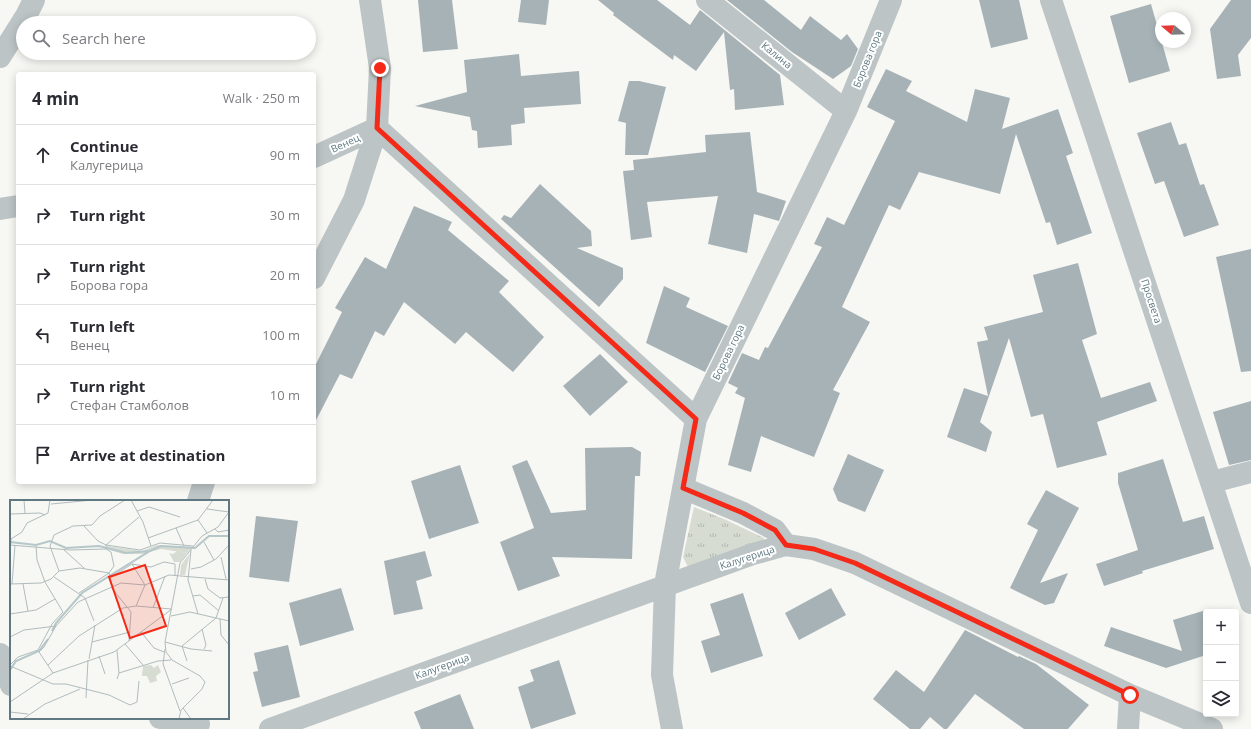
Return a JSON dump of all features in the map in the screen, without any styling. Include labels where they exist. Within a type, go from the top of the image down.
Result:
[{"type":"street","points":[[26,16],[34,0]]},
{"type":"street","points":[[316,274],[354,200],[377,128],[380,68],[370,0]]},
{"type":"street","name":"Калина","points":[[707,0],[846,111]]},
{"type":"street","name":"Борова гора","points":[[672,729],[662,676],[665,585],[696,419],[846,111],[891,0]]},
{"type":"street","name":"Просвета","points":[[1051,0],[1251,603]]},
{"type":"street","points":[[0,57],[16,32]]},
{"type":"street","points":[[377,128],[696,419]]},
{"type":"street","name":"Венец","points":[[316,156],[377,128]]},
{"type":"street","points":[[0,209],[16,206]]},
{"type":"street","points":[[1212,482],[1251,472]]},
{"type":"street","points":[[198,500],[203,484]]},
{"type":"street","points":[[683,488],[743,513],[775,530],[786,545]]},
{"type":"street","name":"Калугерица","points":[[270,729],[665,585],[753,554],[786,545],[814,549],[855,563],[1130,695],[1212,729]]},
{"type":"street","points":[[0,654],[8,689]]},
{"type":"street","points":[[1128,729],[1130,695]]},
{"type":"street","points":[[166,719],[199,724]]},
{"type":"green space","points":[[694,507],[764,538],[765,543],[688,567],[683,557]]},
{"type":"building","points":[[418,0],[452,0],[458,49],[423,52]]},
{"type":"building","points":[[521,0],[549,0],[546,25],[518,22]]},
{"type":"building","points":[[598,0],[657,0],[690,25],[700,10],[780,75],[784,105],[735,110],[734,89],[730,90],[724,32],[696,71],[674,55],[673,60],[613,15],[614,13]]},
{"type":"building","points":[[727,0],[764,0],[801,30],[810,16],[841,40],[847,34],[858,49],[851,66],[833,79],[792,52]]},
{"type":"building","points":[[979,0],[1019,0],[1028,39],[991,48]]},
{"type":"building","points":[[1231,0],[1251,0],[1251,38],[1238,55],[1241,76],[1217,79],[1210,29]]},
{"type":"building","points":[[1151,4],[1155,18],[1155,48],[1163,48],[1170,71],[1129,83],[1110,16]]},
{"type":"building","points":[[519,54],[521,76],[579,71],[581,104],[524,108],[525,123],[511,125],[512,145],[478,148],[477,131],[472,130],[470,117],[415,106],[467,92],[464,60]]},
{"type":"building","points":[[886,69],[912,81],[906,91],[967,122],[975,89],[1010,98],[1002,129],[1058,109],[1073,153],[1066,156],[1092,233],[1057,245],[1050,222],[1046,223],[1016,134],[1000,194],[919,172],[900,210],[889,205],[842,307],[870,322],[833,390],[840,393],[814,457],[761,436],[751,472],[728,465],[745,398],[735,393],[738,388],[728,383],[742,353],[759,360],[765,347],[768,348],[822,247],[814,244],[827,217],[844,225],[895,121],[867,107]]},
{"type":"building","points":[[629,81],[639,81],[666,87],[648,155],[625,155],[626,123],[618,121]]},
{"type":"building","points":[[1171,122],[1179,145],[1186,143],[1200,185],[1204,184],[1219,225],[1184,237],[1164,181],[1155,184],[1137,133]]},
{"type":"building","points":[[750,132],[757,192],[786,201],[779,221],[754,214],[747,253],[708,244],[718,196],[647,202],[652,237],[631,240],[623,171],[634,170],[633,160],[706,152],[705,135]]},
{"type":"building","points":[[540,184],[591,231],[592,246],[577,248],[623,268],[623,279],[599,307],[501,219],[504,215],[511,218]]},
{"type":"building","points":[[414,206],[452,222],[448,230],[509,281],[499,292],[544,337],[513,372],[466,332],[455,344],[404,302],[384,336],[375,331],[352,379],[340,374],[316,420],[316,364],[342,312],[335,308],[365,257],[386,269]]},
{"type":"building","points":[[1251,249],[1251,371],[1241,372],[1216,257]]},
{"type":"building","points":[[1078,263],[1097,334],[1082,340],[1101,398],[1150,382],[1157,401],[1097,422],[1107,455],[1057,468],[1043,414],[1031,417],[1009,338],[980,422],[992,432],[986,452],[947,437],[964,388],[988,396],[977,342],[988,340],[984,327],[1043,312],[1033,275]]},
{"type":"building","points":[[664,286],[690,298],[686,307],[728,326],[705,372],[646,343]]},
{"type":"building","points":[[600,354],[628,382],[590,416],[563,386]]},
{"type":"building","points":[[1251,401],[1251,460],[1229,465],[1213,412]]},
{"type":"building","points":[[632,447],[641,452],[640,476],[635,476],[632,559],[552,557],[560,576],[518,591],[500,542],[534,528],[512,466],[527,460],[551,513],[586,510],[585,448]]},
{"type":"building","points":[[848,454],[884,470],[865,512],[838,501],[833,489]]},
{"type":"building","points":[[1163,459],[1183,522],[1204,516],[1214,549],[1142,571],[1143,573],[1104,586],[1096,564],[1138,550],[1118,483],[1118,473]]},
{"type":"building","points":[[460,465],[479,523],[429,539],[411,481]]},
{"type":"building","points":[[1046,490],[1079,508],[1040,583],[1068,573],[1054,603],[1045,605],[1010,588],[1038,530],[1027,524]]},
{"type":"building","points":[[256,516],[298,521],[289,582],[249,577]]},
{"type":"building","points":[[425,551],[432,576],[416,581],[423,609],[394,615],[384,561]]},
{"type":"building","points":[[341,588],[354,630],[300,646],[289,603]]},
{"type":"building","points":[[831,588],[846,615],[799,640],[785,613]]},
{"type":"building","points":[[743,593],[763,656],[711,673],[701,641],[720,635],[710,604]]},
{"type":"building","points":[[1203,611],[1203,656],[1166,668],[1104,646],[1111,627],[1182,651],[1173,620]]},
{"type":"building","points":[[965,630],[1018,657],[1019,656],[1036,664],[1089,705],[1068,729],[1024,729],[975,694],[947,729],[944,729],[930,717],[920,729],[910,729],[873,699],[896,670],[924,692]]},
{"type":"building","points":[[288,645],[300,697],[262,707],[253,672],[258,671],[254,653]]},
{"type":"building","points":[[559,660],[576,714],[531,729],[518,687],[534,681],[530,670]]},
{"type":"building","points":[[460,694],[474,729],[421,729],[414,712]]},
{"type":"route","points":[[380,68],[377,128],[696,419],[683,488],[743,513],[775,530],[786,545],[814,549],[855,563],[1130,695]]}]
